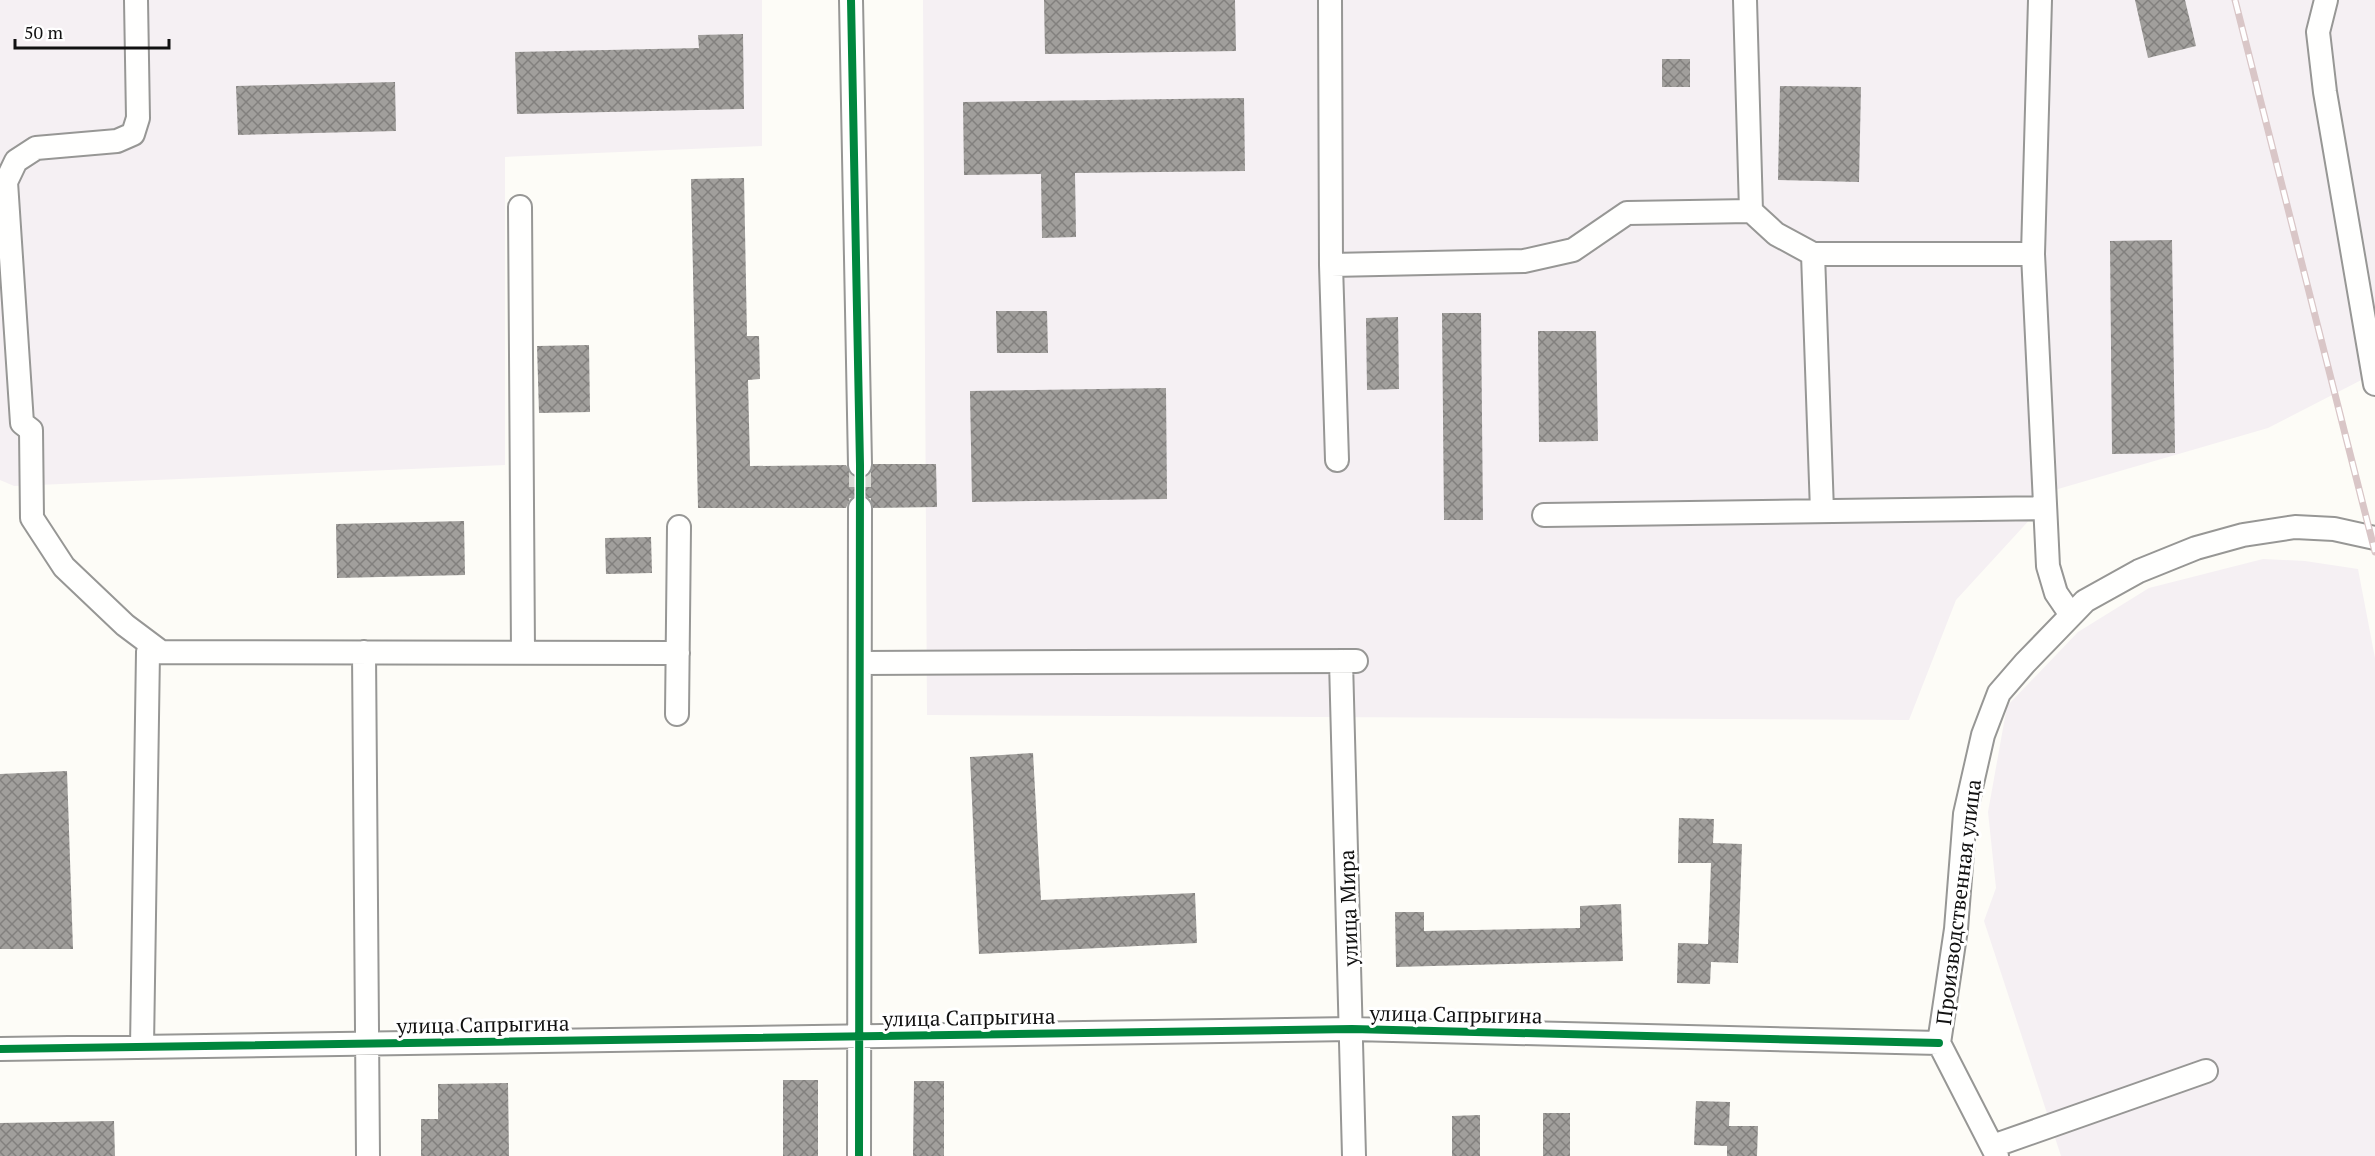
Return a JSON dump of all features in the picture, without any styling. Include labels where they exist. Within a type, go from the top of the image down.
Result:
[{"type":"street","points":[[136,0],[138,118],[134,134],[117,141],[36,148],[8,159],[6,182],[22,423],[31,430],[32,518],[64,567],[154,652],[678,653]]},
{"type":"street","points":[[851,0],[860,465]]},
{"type":"street","points":[[1330,0],[1331,265],[1337,460]]},
{"type":"street","points":[[1745,0],[1751,212]]},
{"type":"street","points":[[2040,0],[2033,254],[2045,508],[2048,566],[2056,593],[2071,615]]},
{"type":"street","points":[[2325,0],[2318,32],[2325,92],[2375,384]]},
{"type":"street","points":[[520,207],[523,652]]},
{"type":"street","points":[[1331,265],[1524,261],[1573,250],[1627,213],[1751,212],[1776,234],[1813,254],[2033,254]]},
{"type":"street","points":[[1813,254],[1822,511]]},
{"type":"street","points":[[859,1156],[860,508]]},
{"type":"street","points":[[1544,514],[2045,508]]},
{"type":"street","points":[[677,714],[679,527]]},
{"type":"street","name":"Производственная улица","points":[[1939,1043],[1956,929],[1965,814],[1983,735],[2000,693],[2085,601],[2139,571],[2196,548],[2242,536],[2295,527],[2334,529],[2375,538]]},
{"type":"street","points":[[142,1047],[154,652]]},
{"type":"street","points":[[364,652],[368,1156]]},
{"type":"street","name":"улица Мира","points":[[861,663],[1349,661],[1354,1156]]},
{"type":"street","name":"улица Сапрыгина","points":[[0,1050],[1352,1029],[1939,1043]]},
{"type":"street","points":[[1939,1043],[1995,1151],[2206,1071]]},
{"type":"shaded area","points":[[0,0],[762,0],[762,146],[505,157],[505,465],[14,486],[0,480]]},
{"type":"shaded area","points":[[923,0],[2375,0],[2375,373],[2268,428],[2058,489],[1956,600],[1909,720],[927,715]]},
{"type":"shaded area","points":[[2263,559],[2305,561],[2358,569],[2375,658],[2375,1156],[2061,1156],[1984,921],[1996,888],[1988,812],[2007,706],[2078,632],[2149,588]]},
{"type":"building","points":[[1044,0],[1235,0],[1236,51],[1045,54]]},
{"type":"building","points":[[2135,0],[2185,0],[2196,46],[2148,58]]},
{"type":"building","points":[[743,34],[744,109],[517,114],[515,52],[699,48],[698,35]]},
{"type":"building","points":[[1662,59],[1690,59],[1690,87],[1662,87]]},
{"type":"building","points":[[395,82],[396,131],[238,135],[236,86]]},
{"type":"building","points":[[1780,86],[1861,87],[1859,182],[1778,180]]},
{"type":"building","points":[[1244,98],[1245,171],[1075,173],[1076,237],[1042,238],[1041,174],[964,175],[963,102]]},
{"type":"building","points":[[744,178],[747,336],[759,336],[760,379],[748,380],[750,466],[846,465],[853,476],[861,478],[871,472],[873,464],[936,464],[937,507],[873,508],[867,497],[859,495],[849,501],[846,508],[698,508],[691,179]]},
{"type":"building","points":[[2172,240],[2175,453],[2112,454],[2110,241]]},
{"type":"building","points":[[996,311],[1047,311],[1048,353],[997,353]]},
{"type":"building","points":[[1442,313],[1481,313],[1483,520],[1444,520]]},
{"type":"building","points":[[1398,317],[1399,389],[1367,390],[1366,318]]},
{"type":"building","points":[[1538,331],[1596,331],[1598,441],[1539,442]]},
{"type":"building","points":[[589,345],[590,412],[539,413],[537,346]]},
{"type":"building","points":[[1166,388],[1167,499],[972,502],[970,391]]},
{"type":"building","points":[[464,521],[465,575],[337,578],[336,524]]},
{"type":"building","points":[[651,537],[652,573],[606,574],[605,538]]},
{"type":"building","points":[[1033,753],[1041,900],[1195,893],[1197,943],[979,954],[970,757]]},
{"type":"building","points":[[67,771],[73,949],[0,949],[0,774]]},
{"type":"building","points":[[1679,818],[1714,819],[1713,843],[1742,844],[1738,963],[1711,962],[1710,984],[1677,983],[1678,943],[1708,944],[1711,863],[1678,863]]},
{"type":"building","points":[[1621,904],[1623,961],[1396,967],[1395,912],[1424,912],[1424,931],[1580,928],[1580,906]]},
{"type":"building","points":[[783,1080],[818,1080],[818,1156],[783,1156]]},
{"type":"building","points":[[914,1081],[944,1081],[944,1156],[913,1156]]},
{"type":"building","points":[[508,1083],[509,1156],[421,1156],[421,1119],[438,1119],[438,1084]]},
{"type":"building","points":[[1696,1101],[1730,1102],[1729,1126],[1758,1126],[1757,1156],[1727,1156],[1727,1146],[1694,1145]]},
{"type":"building","points":[[1543,1113],[1570,1113],[1570,1156],[1543,1156]]},
{"type":"building","points":[[1480,1115],[1480,1156],[1452,1156],[1452,1116]]},
{"type":"building","points":[[114,1121],[115,1156],[0,1156],[0,1123]]},
{"type":"tunnel","points":[[860,465],[860,508]]},
{"type":"railway","points":[[2235,0],[2375,552]]},
{"type":"cycle path","points":[[851,0],[860,465],[859,1156]]},
{"type":"cycle path","points":[[0,1049],[1352,1029],[1939,1043]]}]
